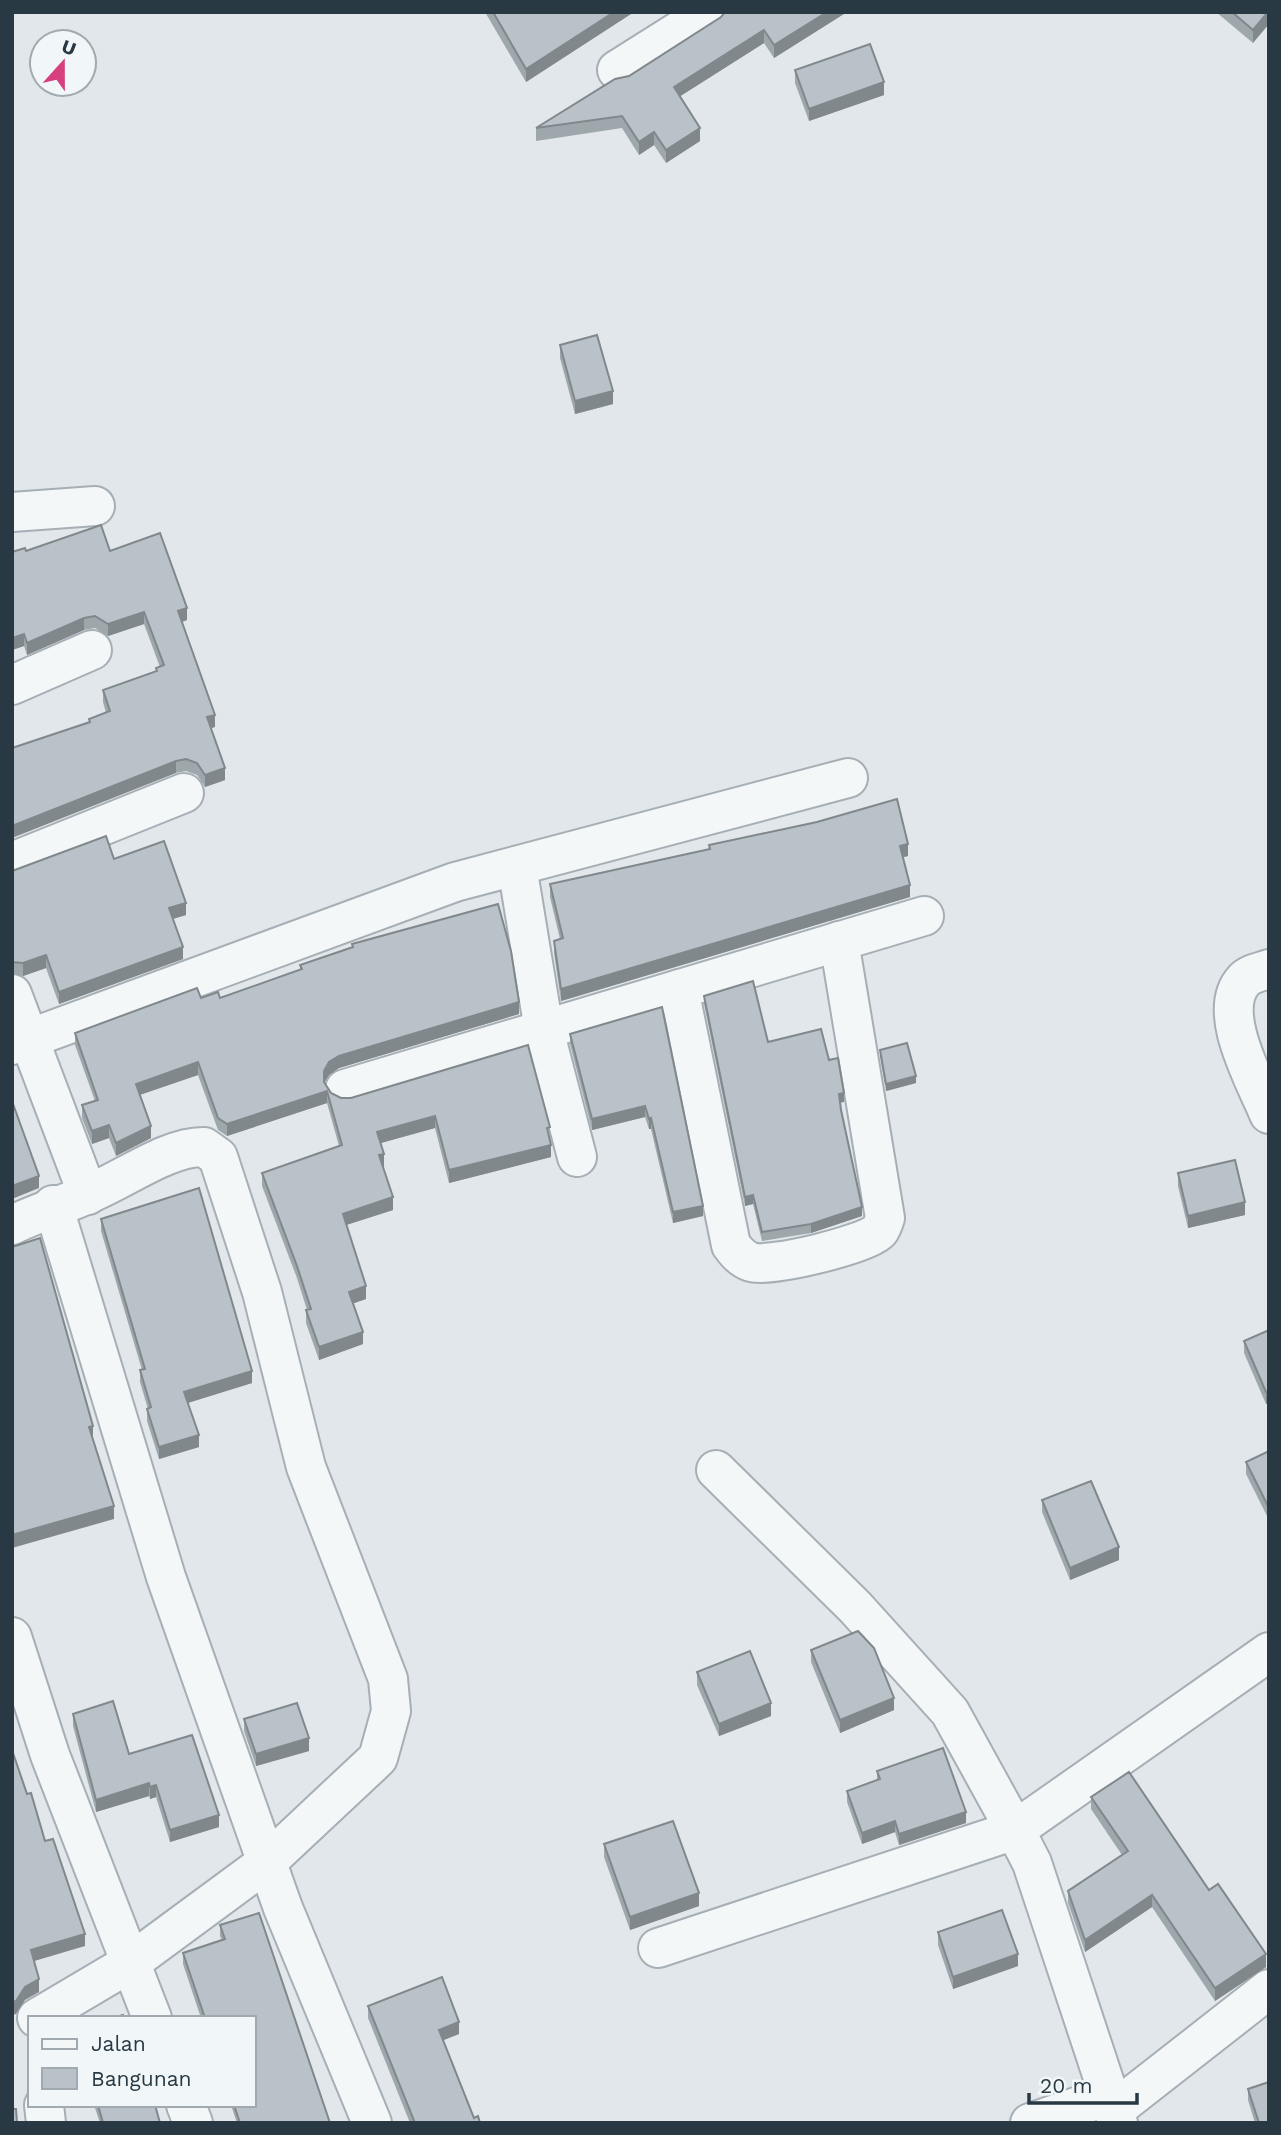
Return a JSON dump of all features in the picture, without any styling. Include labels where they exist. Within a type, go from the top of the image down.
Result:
[{"type":"street","points":[[617,70],[709,12]]},
{"type":"street","points":[[12,512],[95,506]]},
{"type":"street","points":[[12,685],[92,650]]},
{"type":"street","points":[[21,1042],[437,888],[848,778]]},
{"type":"street","points":[[12,862],[184,793]]},
{"type":"street","points":[[517,866],[544,1030],[577,1157]]},
{"type":"street","points":[[345,1088],[924,916]]},
{"type":"street","points":[[679,989],[731,1245],[740,1257],[753,1263],[776,1262],[864,1240],[880,1231],[885,1218],[839,941]]},
{"type":"street","points":[[1269,969],[1245,978],[1233,997],[1235,1030],[1269,1114]]},
{"type":"street","points":[[12,995],[21,1042],[71,1200],[161,1562],[267,1862],[372,2123]]},
{"type":"street","points":[[12,1225],[194,1147],[204,1147],[218,1157],[262,1292],[306,1467],[337,1555],[387,1679],[391,1711],[378,1758],[267,1862],[130,1963],[40,2016]]},
{"type":"street","points":[[716,1470],[855,1607],[950,1712],[1032,1863],[1113,2110]]},
{"type":"street","points":[[12,1637],[50,1755],[151,2016]]},
{"type":"street","points":[[658,1948],[1015,1830],[1269,1652]]},
{"type":"street","points":[[1030,2123],[1113,2110],[1269,1989]]},
{"type":"street","points":[[12,2033],[28,2023]]},
{"type":"building","points":[[493,12],[614,12],[526,69]]},
{"type":"building","points":[[725,12],[827,12],[774,45],[764,30],[674,87],[700,128],[666,150],[654,132],[639,142],[622,116],[536,128],[615,79],[629,76]]},
{"type":"building","points":[[1232,12],[1268,12],[1253,30]]},
{"type":"building","points":[[870,44],[884,82],[809,109],[795,70]]},
{"type":"building","points":[[597,335],[613,391],[575,401],[560,345]]},
{"type":"building","points":[[101,525],[110,551],[160,533],[187,608],[178,611],[215,715],[207,717],[225,768],[205,775],[197,763],[186,759],[176,761],[12,826],[12,748],[90,722],[89,719],[110,711],[103,690],[157,671],[156,668],[164,665],[144,612],[108,624],[95,616],[84,618],[27,643],[24,634],[12,638],[12,552],[25,548],[26,551]]},
{"type":"building","points":[[897,799],[908,844],[900,846],[910,885],[561,989],[554,941],[563,938],[550,884],[710,849],[709,845],[817,822]]},
{"type":"building","points":[[106,836],[114,859],[164,841],[186,903],[169,908],[183,947],[59,992],[46,955],[23,963],[12,962],[12,871]]},
{"type":"building","points":[[498,904],[511,951],[519,1002],[339,1056],[329,1062],[324,1071],[324,1082],[331,1093],[341,1098],[351,1098],[528,1045],[550,1127],[547,1128],[551,1145],[449,1170],[435,1116],[377,1132],[384,1154],[379,1155],[393,1197],[343,1214],[366,1286],[349,1292],[363,1332],[319,1347],[306,1310],[311,1309],[297,1266],[262,1173],[342,1145],[327,1091],[227,1124],[218,1118],[198,1062],[136,1084],[151,1126],[116,1143],[109,1125],[92,1131],[82,1105],[98,1100],[75,1033],[197,988],[201,998],[218,992],[220,998],[302,969],[300,965],[353,947],[352,944]]},
{"type":"building","points":[[753,981],[768,1042],[821,1029],[829,1060],[838,1058],[844,1093],[839,1094],[841,1110],[862,1207],[811,1224],[762,1232],[753,1195],[745,1197],[704,996]]},
{"type":"building","points":[[662,1007],[703,1206],[673,1212],[651,1118],[649,1119],[645,1106],[592,1119],[570,1034]]},
{"type":"building","points":[[907,1043],[916,1076],[886,1084],[880,1050]]},
{"type":"building","points":[[12,1101],[39,1176],[12,1186]]},
{"type":"building","points":[[1235,1160],[1245,1202],[1188,1216],[1178,1173]]},
{"type":"building","points":[[199,1188],[252,1371],[184,1392],[199,1435],[159,1447],[147,1409],[151,1407],[140,1370],[145,1369],[101,1219]]},
{"type":"building","points":[[40,1238],[93,1426],[89,1427],[114,1506],[12,1535],[12,1247]]},
{"type":"building","points":[[1269,1330],[1269,1391],[1266,1392],[1244,1341]]},
{"type":"building","points":[[1269,1451],[1269,1508],[1246,1462]]},
{"type":"building","points":[[1091,1481],[1119,1547],[1070,1568],[1042,1500]]},
{"type":"building","points":[[858,1631],[874,1648],[894,1698],[840,1720],[811,1650]]},
{"type":"building","points":[[750,1651],[771,1703],[719,1724],[697,1672]]},
{"type":"building","points":[[113,1701],[129,1754],[192,1735],[219,1815],[170,1830],[156,1785],[150,1787],[149,1783],[96,1800],[73,1714]]},
{"type":"building","points":[[297,1703],[309,1738],[256,1754],[244,1719]]},
{"type":"building","points":[[943,1748],[966,1812],[899,1834],[895,1821],[862,1833],[847,1791],[880,1779],[877,1771]]},
{"type":"building","points":[[12,1750],[27,1794],[31,1793],[45,1841],[53,1839],[85,1934],[31,1950],[39,1979],[25,1987],[16,2001],[12,2002]]},
{"type":"building","points":[[1129,1772],[1209,1890],[1218,1884],[1266,1954],[1215,1988],[1152,1895],[1085,1940],[1068,1891],[1128,1851],[1091,1797]]},
{"type":"building","points":[[673,1821],[699,1893],[630,1917],[604,1844]]},
{"type":"building","points":[[1002,1910],[1018,1954],[953,1977],[938,1932]]},
{"type":"building","points":[[259,1913],[330,2123],[240,2123],[235,2107],[256,2107],[256,2016],[204,2016],[183,1953],[225,1939],[220,1925]]},
{"type":"building","points":[[442,1977],[459,2022],[439,2030],[474,2118],[478,2116],[480,2123],[415,2123],[368,2006]]},
{"type":"building","points":[[1269,2082],[1269,2123],[1259,2123],[1248,2089]]},
{"type":"building","points":[[99,2107],[156,2107],[160,2123],[103,2123]]},
{"type":"building","points":[[12,2109],[16,2109],[17,2123],[12,2123]]}]
